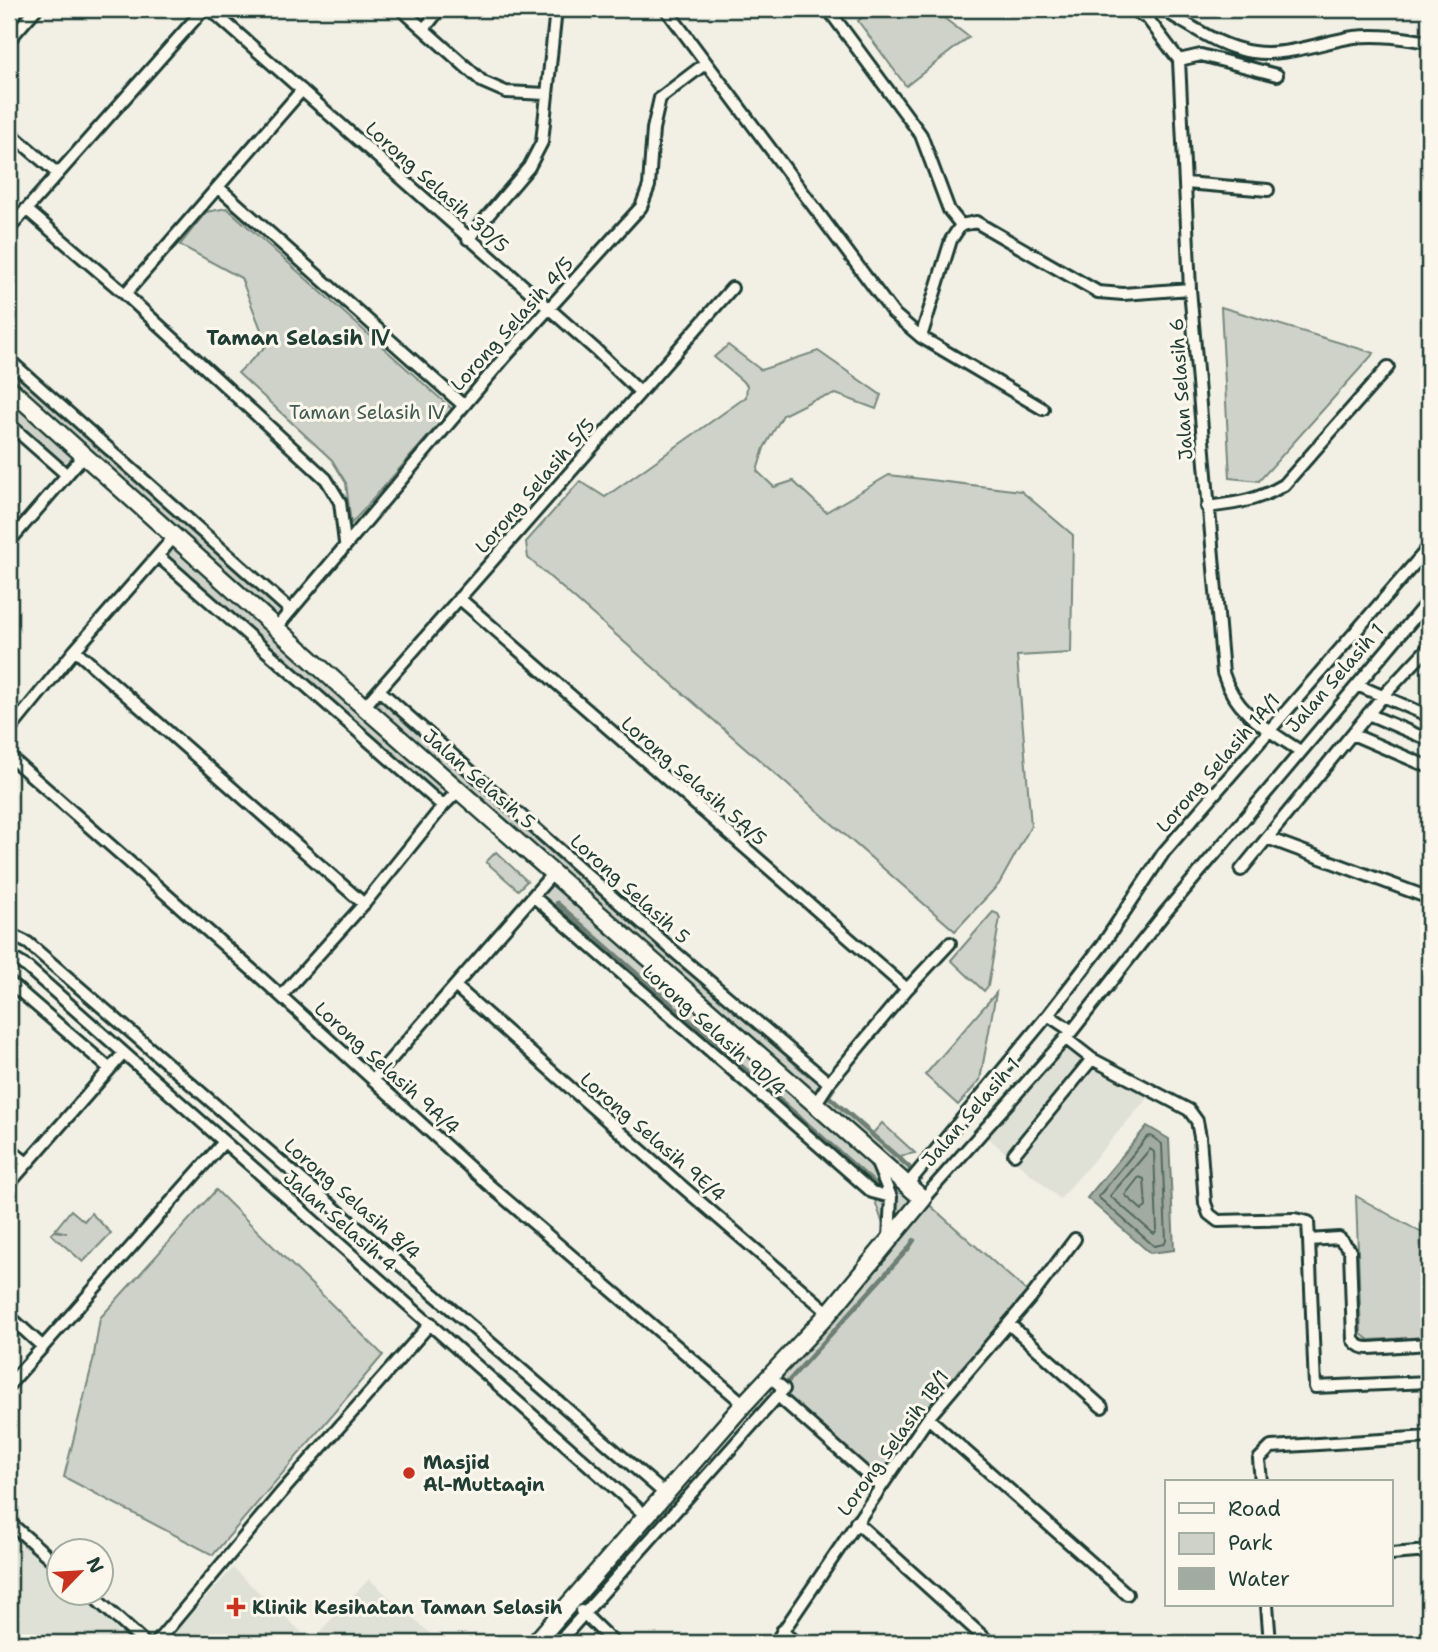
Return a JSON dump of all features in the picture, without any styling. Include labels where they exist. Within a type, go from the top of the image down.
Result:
[{"type":"street","points":[[9,40],[36,9]]},
{"type":"street","points":[[9,229],[204,9]]},
{"type":"street","name":"Lorong Selasih 3D/5","points":[[211,9],[640,392]]},
{"type":"street","points":[[401,9],[483,82],[506,92],[546,94]]},
{"type":"street","points":[[424,29],[440,9]]},
{"type":"street","points":[[468,239],[529,167],[542,142],[556,9]]},
{"type":"street","points":[[666,9],[893,313],[920,337],[1043,409]]},
{"type":"street","points":[[828,9],[921,135],[949,210],[961,225]]},
{"type":"street","points":[[1132,9],[1148,19],[1179,60],[1201,54],[1277,75]]},
{"type":"street","points":[[1160,33],[1167,25],[1169,12],[1216,41],[1251,52],[1272,54],[1379,35],[1429,42]]},
{"type":"street","name":"Jalan Selasih 6","points":[[1179,60],[1190,289],[1223,673],[1237,705],[1269,731],[1300,751]]},
{"type":"street","name":"Lorong Selasih 4/5","points":[[276,628],[463,405],[641,207],[649,186],[653,129],[660,98],[706,62]]},
{"type":"street","points":[[125,293],[302,90]]},
{"type":"street","points":[[9,132],[58,174]]},
{"type":"street","points":[[1186,183],[1268,190]]},
{"type":"street","points":[[218,187],[463,405]]},
{"type":"street","points":[[26,209],[125,293],[326,480],[340,502],[345,543]]},
{"type":"street","points":[[920,337],[951,240],[961,225],[976,222],[1098,292],[1123,294],[1190,289]]},
{"type":"street","name":"Lorong Selasih 5/5","points":[[364,707],[732,288]]},
{"type":"street","points":[[9,360],[290,610]]},
{"type":"street","points":[[1207,507],[1247,502],[1284,485],[1388,367]]},
{"type":"street","name":"Jalan Selasih 5","points":[[9,388],[364,707],[923,1199]]},
{"type":"street","points":[[9,424],[66,475]]},
{"type":"street","points":[[9,542],[84,455]]},
{"type":"street","points":[[102,471],[115,456]]},
{"type":"street","points":[[9,731],[75,650],[174,537]]},
{"type":"street","name":"Lorong Selasih 1A/1","points":[[907,1185],[1103,944],[1164,852],[1429,547]]},
{"type":"street","points":[[158,556],[443,807]]},
{"type":"street","name":"Lorong Selasih 5A/5","points":[[459,598],[908,989]]},
{"type":"street","name":"Jalan Selasih 1","points":[[535,1643],[664,1493],[829,1313],[888,1239],[1068,1034],[1300,751],[1429,600]]},
{"type":"street","points":[[1241,870],[1383,696],[1429,646]]},
{"type":"street","points":[[75,650],[365,905]]},
{"type":"street","points":[[1357,685],[1429,716]]},
{"type":"street","name":"Lorong Selasih 5","points":[[379,690],[677,954],[829,1083]]},
{"type":"street","points":[[1368,715],[1429,740]]},
{"type":"street","points":[[1352,734],[1429,767]]},
{"type":"street","name":"Lorong Selasih 9A/4","points":[[9,755],[510,1203],[744,1404]]},
{"type":"street","points":[[281,996],[365,905],[459,790]]},
{"type":"street","points":[[1267,838],[1429,898]]},
{"type":"street","points":[[373,1080],[554,872]]},
{"type":"street","name":"Lorong Selasih 9D/4","points":[[533,896],[872,1192],[891,1197]]},
{"type":"street","name":"Lorong Selasih 8/4","points":[[11,935],[28,943],[664,1493]]},
{"type":"street","points":[[816,1103],[829,1083],[950,943]]},
{"type":"street","name":"Jalan Selasih 4","points":[[9,956],[27,967],[122,1054],[431,1323],[645,1516]]},
{"type":"street","points":[[9,982],[110,1069]]},
{"type":"street","name":"Lorong Selasih 9E/4","points":[[456,986],[829,1313]]},
{"type":"street","points":[[1048,1014],[1092,1059],[1189,1110],[1197,1121],[1205,1203],[1209,1214],[1218,1221],[1294,1219],[1308,1223],[1315,1387],[1429,1382]]},
{"type":"street","points":[[9,1184],[122,1054]]},
{"type":"street","points":[[1014,1154],[1092,1059]]},
{"type":"street","points":[[9,1385],[223,1143]]},
{"type":"street","points":[[9,1149],[27,1163]]},
{"type":"street","points":[[870,1152],[881,1169],[891,1197],[888,1239]]},
{"type":"street","points":[[316,1222],[331,1204]]},
{"type":"street","points":[[1309,1240],[1339,1238],[1350,1250],[1353,1340],[1356,1344],[1362,1348],[1429,1344]]},
{"type":"street","name":"Lorong Selasih 1B/1","points":[[775,1643],[928,1418],[1009,1324],[1075,1239]]},
{"type":"street","points":[[11,1322],[43,1347]]},
{"type":"street","points":[[156,1643],[281,1493],[431,1323]]},
{"type":"street","points":[[1009,1324],[1102,1407]]},
{"type":"street","points":[[558,1643],[784,1389],[769,1376]]},
{"type":"street","points":[[778,1395],[880,1486]]},
{"type":"street","points":[[928,1418],[1128,1594]]},
{"type":"street","points":[[1261,1480],[1259,1459],[1272,1447],[1429,1437]]},
{"type":"street","points":[[9,1522],[46,1555]]},
{"type":"street","points":[[856,1522],[990,1643]]},
{"type":"street","points":[[1392,1554],[1429,1551]]},
{"type":"street","points":[[570,1601],[614,1643]]},
{"type":"street","points":[[104,1606],[145,1643]]},
{"type":"street","points":[[1268,1606],[1270,1643]]},
{"type":"street","points":[[782,1631],[796,1643]]},
{"type":"shaded area","points":[[1065,1038],[1152,1093],[1060,1199],[982,1133]]},
{"type":"shaded area","points":[[9,1522],[46,1555],[46,1606],[103,1606],[144,1643],[9,1643]]},
{"type":"shaded area","name":"Klinik Kesihatan Taman Selasih","points":[[233,1568],[311,1641],[369,1579],[441,1643],[182,1643],[172,1635]]},
{"type":"green space","points":[[871,9],[932,9],[969,37],[906,86],[858,21]]},
{"type":"green space","name":"Taman Selasih Ⅳ","points":[[227,208],[452,409],[351,524],[346,483],[332,460],[238,373],[267,345],[241,278],[180,245],[206,212]]},
{"type":"green space","points":[[1221,307],[1374,353],[1259,481],[1230,478]]},
{"type":"green space","points":[[728,345],[761,370],[818,351],[881,395],[876,409],[836,394],[813,400],[783,415],[764,448],[757,471],[774,487],[793,481],[826,512],[889,475],[1021,491],[1073,535],[1071,653],[1017,656],[1031,826],[999,884],[955,931],[528,558],[526,542],[580,481],[605,497],[746,397],[747,385],[714,357]]},
{"type":"green space","points":[[9,360],[290,610],[276,627],[364,706],[379,690],[677,954],[835,1089],[830,1096],[873,1133],[882,1123],[915,1153],[900,1156],[909,1167],[907,1185],[1032,1296],[880,1486],[778,1396],[784,1389],[769,1376],[888,1239],[872,1192],[533,896],[554,873],[459,790],[443,806],[158,556],[174,537],[85,456],[67,475],[9,424]]},
{"type":"green space","points":[[496,852],[527,881],[518,890],[486,862]]},
{"type":"green space","points":[[993,912],[1000,918],[988,986],[984,991],[951,960]]},
{"type":"green space","points":[[996,993],[980,1080],[958,1105],[925,1075]]},
{"type":"green space","points":[[216,1190],[383,1355],[213,1555],[64,1477],[93,1361],[100,1318]]},
{"type":"green space","points":[[1356,1196],[1429,1237],[1429,1337],[1369,1340],[1361,1334]]},
{"type":"green space","points":[[71,1210],[84,1221],[91,1213],[111,1233],[83,1262],[51,1234],[54,1231],[67,1233],[55,1230]]},
{"type":"water","points":[[1147,1126],[1169,1139],[1174,1250],[1150,1253],[1087,1198]]},
{"type":"waterway","points":[[557,903],[875,1184]]},
{"type":"waterway","points":[[760,1031],[808,1074]]},
{"type":"waterway","points":[[828,1096],[909,1167]]},
{"type":"waterway","points":[[784,1386],[914,1240]]},
{"type":"waterway","points":[[578,1609],[629,1555]]},
{"type":"place","name":"Masjid Al-Muttaqin","points":[[409,1473]]},
{"type":"place","name":"Klinik Kesihatan Taman Selasih","points":[[236,1607]]},
{"type":"district","name":"Taman Selasih Ⅳ","points":[[298,338]]}]
